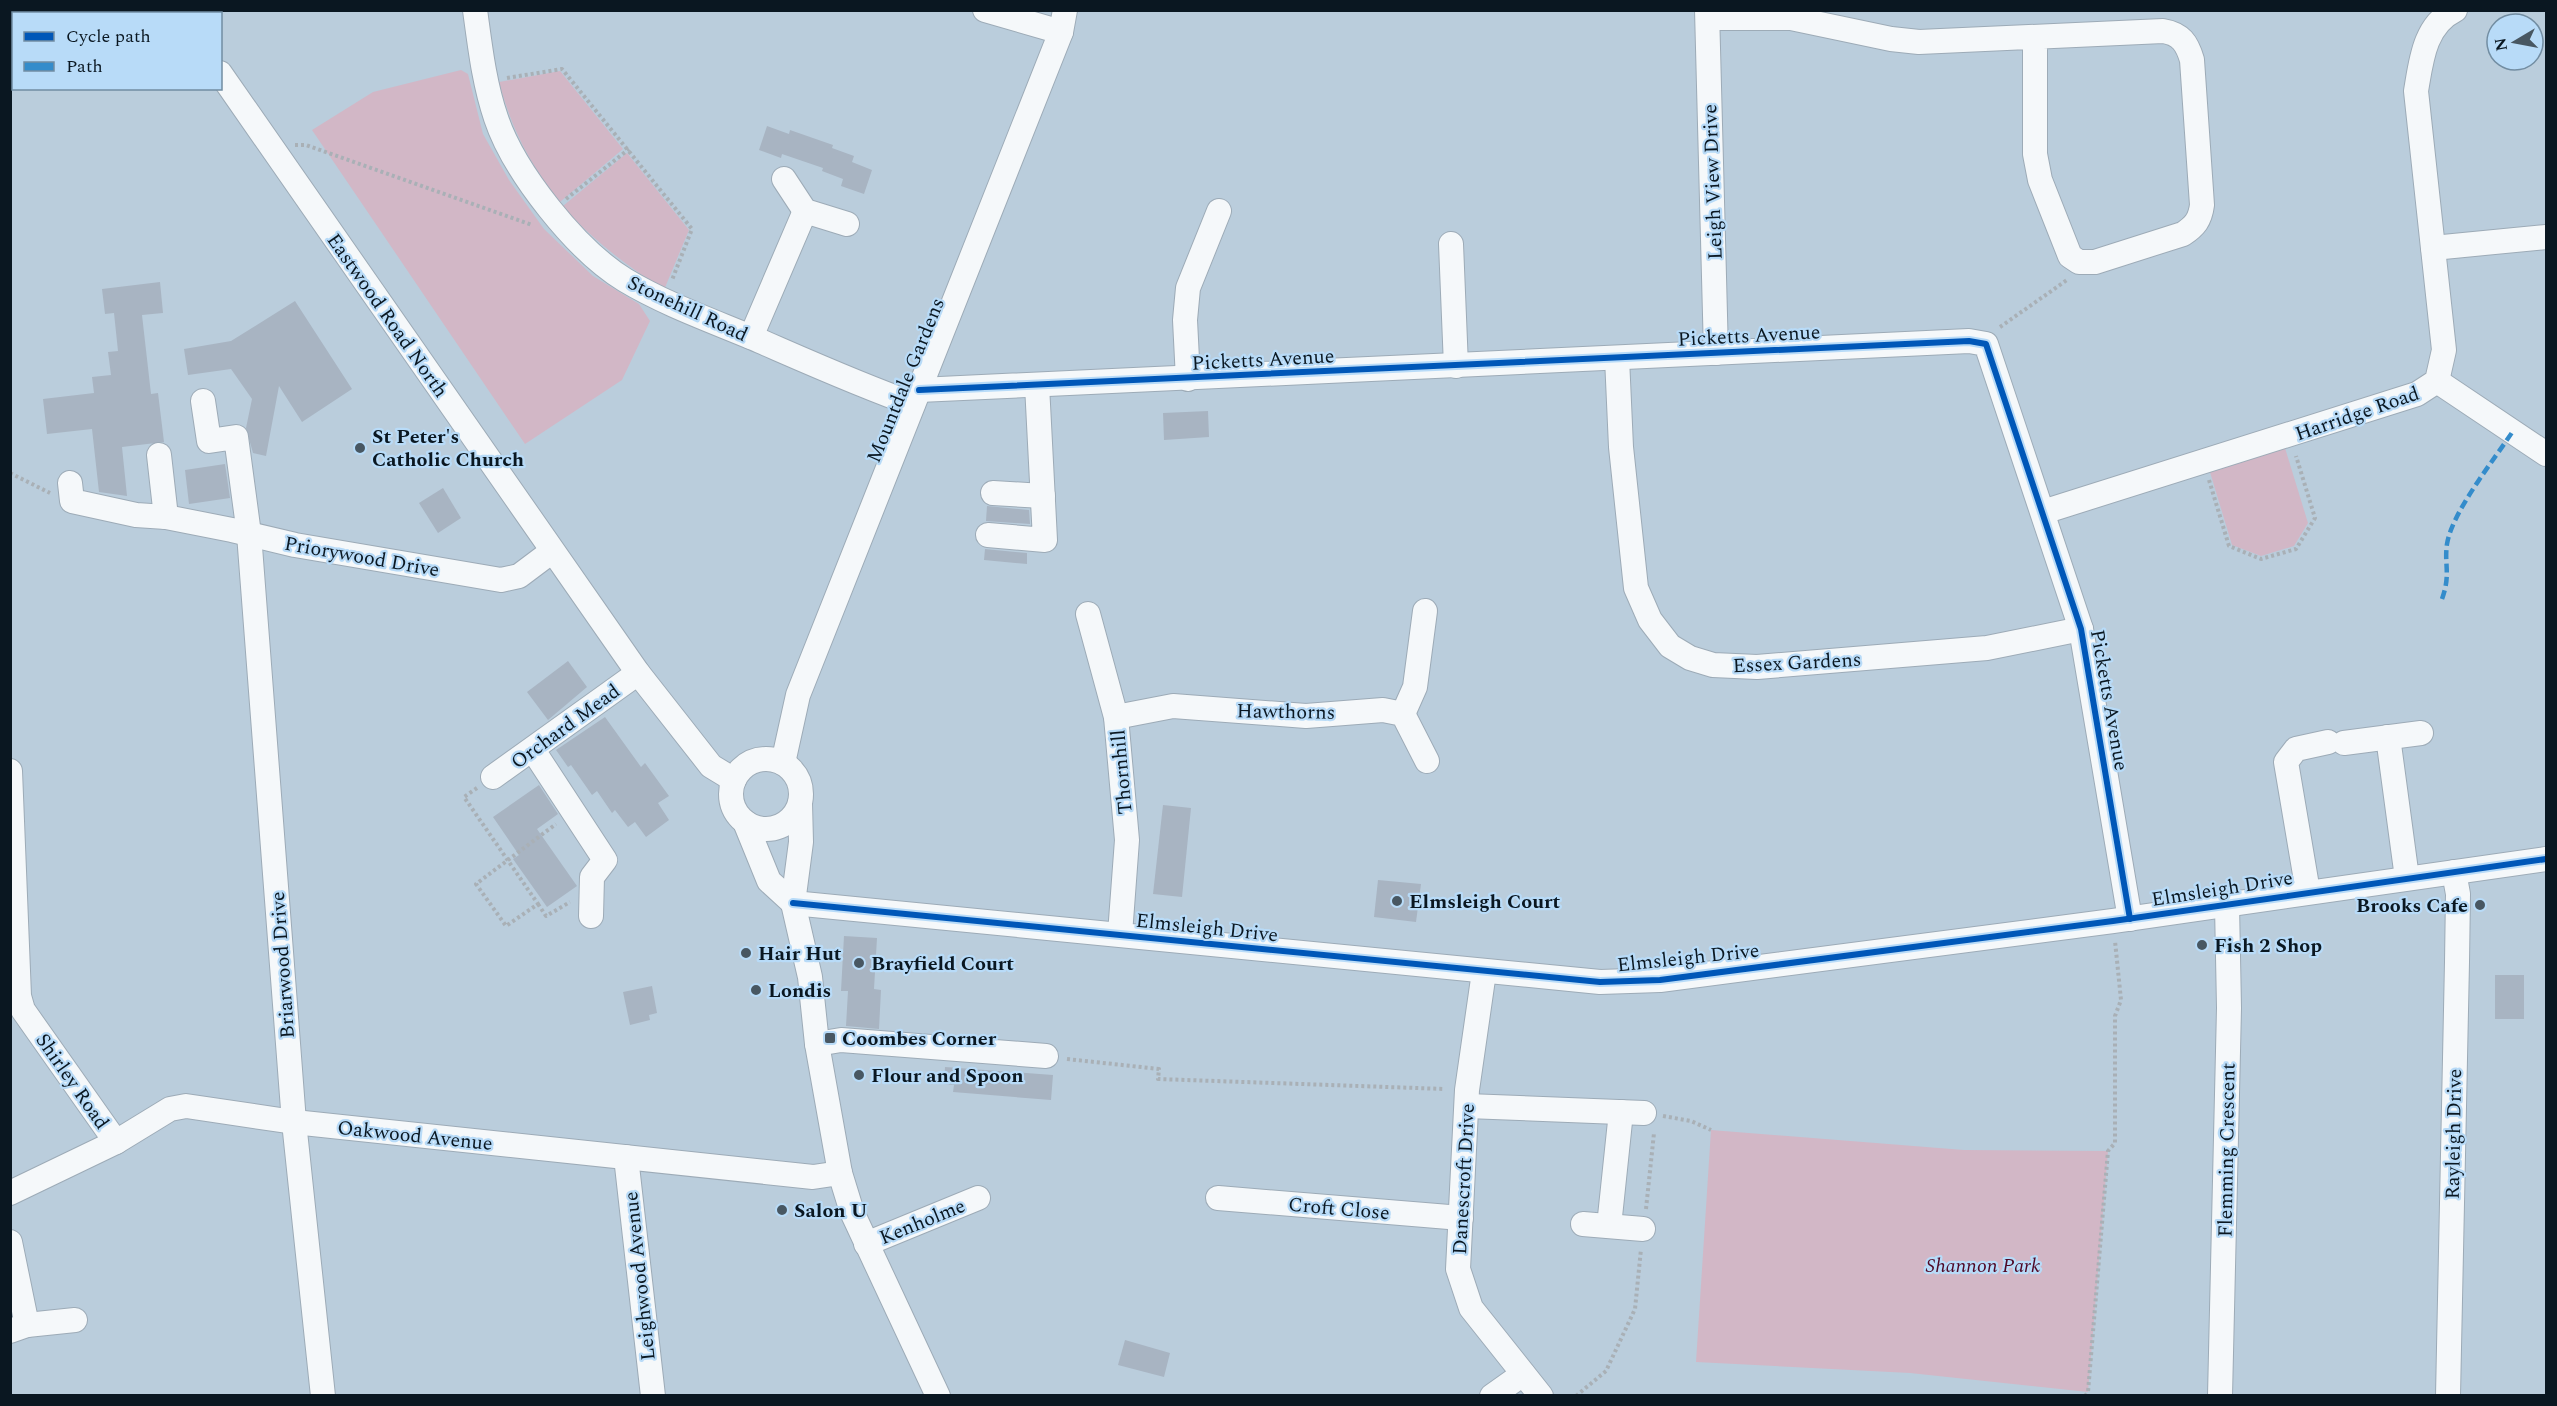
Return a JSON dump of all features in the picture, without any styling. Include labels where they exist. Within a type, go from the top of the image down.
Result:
[{"type":"street","name":"Stonehill Road","points":[[475,10],[486,81],[501,129],[520,166],[551,211],[582,245],[622,279],[663,301],[751,337],[916,397]]},
{"type":"street","points":[[985,10],[1063,21]]},
{"type":"street","name":"Harridge Road","points":[[2043,512],[2290,436],[2417,394],[2437,381],[2444,350],[2416,91],[2423,49],[2435,26],[2455,10]]},
{"type":"street","points":[[1707,14],[1791,18],[1891,39],[1919,42],[2163,31],[2182,38],[2192,60],[2200,218],[2183,234],[2095,262],[2079,262],[2065,249],[2037,163],[2035,38]]},
{"type":"street","name":"Leigh View Drive","points":[[1707,14],[1716,353]]},
{"type":"street","name":"Mountdale Gardens","points":[[783,763],[798,694],[1063,21]]},
{"type":"street","name":"Eastwood Road North","points":[[222,76],[638,674],[711,766],[734,780]]},
{"type":"street","points":[[784,179],[805,211],[847,224]]},
{"type":"street","points":[[751,337],[805,211]]},
{"type":"street","points":[[1188,379],[1185,320],[1188,288],[1219,211]]},
{"type":"street","points":[[2433,248],[2547,237]]},
{"type":"street","points":[[1451,243],[1456,366]]},
{"type":"street","name":"Picketts Avenue","points":[[916,397],[1037,385],[1969,341],[1986,344],[2081,629],[2122,920]]},
{"type":"street","name":"Essex Gardens","points":[[1617,358],[1623,470],[1636,588],[1650,620],[1670,646],[1690,658],[1713,665],[1757,667],[1987,648],[2081,629]]},
{"type":"street","points":[[2437,381],[2547,453]]},
{"type":"street","points":[[988,535],[1045,540],[1037,385]]},
{"type":"street","name":"Briarwood Drive","points":[[203,401],[209,441],[236,437],[249,534],[294,1122],[323,1395]]},
{"type":"street","points":[[159,455],[166,517]]},
{"type":"street","name":"Priorywood Drive","points":[[64,490],[72,501],[136,515],[166,517],[295,545],[501,580],[519,576],[551,552]]},
{"type":"street","points":[[993,493],[1042,496]]},
{"type":"street","points":[[1425,611],[1414,687],[1402,714],[1427,761]]},
{"type":"street","name":"Thornhill","points":[[1088,614],[1116,717],[1127,840],[1120,934]]},
{"type":"street","name":"Orchard Mead","points":[[493,777],[638,674]]},
{"type":"street","name":"Hawthorns","points":[[1116,717],[1173,706],[1306,716],[1383,710],[1402,714]]},
{"type":"street","points":[[2308,892],[2286,762],[2296,749],[2336,742],[2421,733]]},
{"type":"street","points":[[2388,737],[2407,878]]},
{"type":"street","points":[[533,750],[605,860],[592,877],[591,908]]},
{"type":"street","points":[[792,903],[769,881],[745,822],[732,803],[734,780],[749,763],[772,759],[783,763],[798,780],[801,791],[801,843],[792,903],[810,977],[817,1044],[840,1173],[852,1212],[866,1244],[938,1395]]},
{"type":"street","name":"Shirley Road","points":[[10,771],[19,996],[23,1010],[116,1142]]},
{"type":"street","points":[[745,822],[755,828],[778,827],[788,822],[800,803]]},
{"type":"street","name":"Elmsleigh Drive","points":[[792,903],[1600,982],[1660,980],[2122,920],[2547,859]]},
{"type":"street","name":"Rayleigh Drive","points":[[2448,1395],[2458,894],[2454,872]]},
{"type":"street","name":"Flemming Crescent","points":[[2220,1395],[2229,1020],[2227,905]]},
{"type":"street","name":"Danescroft Drive","points":[[1484,972],[1467,1098],[1458,1269],[1471,1308],[1541,1395]]},
{"type":"street","points":[[817,1044],[841,1040],[1046,1056]]},
{"type":"street","points":[[1467,1098],[1640,1114],[1609,1226]]},
{"type":"street","name":"Oakwood Avenue","points":[[10,1193],[116,1142],[170,1109],[186,1106],[294,1122],[813,1177],[840,1173]]},
{"type":"street","name":"Leighwood Avenue","points":[[626,1157],[653,1395]]},
{"type":"street","name":"Kenholme","points":[[866,1244],[978,1198]]},
{"type":"street","name":"Croft Close","points":[[1218,1198],[1461,1218]]},
{"type":"street","points":[[1583,1224],[1643,1230]]},
{"type":"street","points":[[10,1242],[19,1328],[75,1320]]},
{"type":"street","points":[[1492,1395],[1523,1374]]},
{"type":"path","points":[[486,81],[562,69],[629,149],[692,229],[663,301]]},
{"type":"path","points":[[271,145],[306,145],[534,225],[629,149]]},
{"type":"path","points":[[1986,344],[2002,325],[2069,278],[2079,262]]},
{"type":"path","points":[[2203,462],[2229,546],[2261,559],[2296,549],[2315,518],[2290,436]]},
{"type":"path","points":[[10,473],[64,490]]},
{"type":"path","points":[[493,777],[464,797],[546,916],[571,901],[591,908]]},
{"type":"path","points":[[538,904],[506,926],[476,884],[573,812]]},
{"type":"path","points":[[2085,1395],[2088,1392],[2108,1151],[2115,1143],[2115,1016],[2121,999],[2122,920]]},
{"type":"path","points":[[1046,1056],[1159,1069],[1158,1079],[1467,1098]]},
{"type":"path","points":[[1576,1395],[1606,1371],[1635,1309],[1643,1230],[1640,1114],[1691,1121],[1711,1130]]},
{"type":"green space","points":[[461,70],[468,74],[483,134],[509,180],[544,229],[593,276],[639,304],[650,321],[622,380],[525,444],[312,130],[373,92]]},
{"type":"green space","points":[[560,71],[623,149],[560,202],[539,174],[523,145],[510,116],[499,82]]},
{"type":"green space","points":[[627,153],[689,230],[664,290],[610,251],[563,206]]},
{"type":"green space","points":[[2285,448],[2308,523],[2294,546],[2261,556],[2232,545],[2210,472]]},
{"type":"green space","name":"Shannon Park","points":[[1711,1130],[1964,1150],[2108,1151],[2088,1392],[1910,1373],[1696,1362]]},
{"type":"building","points":[[767,126],[789,134],[790,130],[833,145],[832,148],[854,156],[852,162],[872,170],[864,194],[841,186],[843,179],[822,171],[823,168],[782,154],[781,158],[759,150]]},
{"type":"building","points":[[160,282],[163,313],[142,315],[151,394],[158,393],[164,442],[122,447],[127,496],[99,492],[92,429],[47,434],[43,399],[94,393],[92,377],[111,375],[108,352],[118,351],[114,313],[105,314],[102,289]]},
{"type":"building","points":[[295,301],[352,389],[302,422],[279,386],[266,456],[253,453],[246,428],[252,399],[231,369],[188,375],[184,349],[231,341]]},
{"type":"building","points":[[1208,411],[1209,437],[1164,440],[1163,413]]},
{"type":"building","points":[[225,464],[230,498],[189,504],[185,470]]},
{"type":"building","points":[[443,488],[461,518],[438,533],[419,503]]},
{"type":"building","points":[[987,506],[1029,510],[1030,524],[986,521]]},
{"type":"building","points":[[985,549],[1027,553],[1027,564],[984,560]]},
{"type":"building","points":[[568,661],[587,687],[548,720],[527,692]]},
{"type":"building","points":[[605,717],[641,767],[645,763],[669,796],[658,803],[669,820],[646,837],[635,822],[628,827],[615,810],[612,813],[597,791],[592,795],[571,765],[568,767],[556,750]]},
{"type":"building","points":[[539,785],[558,814],[537,829],[577,886],[547,907],[513,859],[519,855],[493,817]]},
{"type":"building","points":[[1163,805],[1191,808],[1182,897],[1153,894]]},
{"type":"building","name":"Elmsleigh Court","points":[[1378,880],[1421,884],[1416,922],[1374,917]]},
{"type":"building","name":"Brayfield Court","points":[[844,936],[877,938],[874,989],[881,990],[879,1029],[846,1026],[848,991],[841,991]]},
{"type":"building","points":[[2495,975],[2524,975],[2524,1019],[2495,1019]]},
{"type":"building","points":[[652,986],[657,1013],[649,1015],[650,1020],[630,1025],[623,992]]},
{"type":"building","points":[[945,1067],[1053,1075],[1051,1100],[953,1092],[954,1085],[944,1084]]},
{"type":"building","points":[[1125,1340],[1170,1353],[1164,1377],[1118,1365]]},
{"type":"marked path","points":[[2442,599],[2447,576],[2446,551],[2450,531],[2465,502],[2513,431]]},
{"type":"cycle path","points":[[919,390],[1969,341],[1986,344],[2081,629],[2130,919]]},
{"type":"cycle path","points":[[793,903],[1600,982],[1660,980],[2113,921],[2546,859]]},
{"type":"place","name":"St Peter's Catholic Church","points":[[360,448]]},
{"type":"place","name":"Elmsleigh Court","points":[[1397,901]]},
{"type":"place","name":"Brooks Cafe","points":[[2480,905]]},
{"type":"place","name":"Fish 2 Shop","points":[[2202,945]]},
{"type":"place","name":"Hair Hut","points":[[746,953]]},
{"type":"place","name":"Brayfield Court","points":[[859,963]]},
{"type":"place","name":"Londis","points":[[756,990]]},
{"type":"place","name":"Coombes Corner","points":[[830,1038]]},
{"type":"place","name":"Flour and Spoon","points":[[859,1075]]},
{"type":"place","name":"Salon U","points":[[782,1210]]}]
